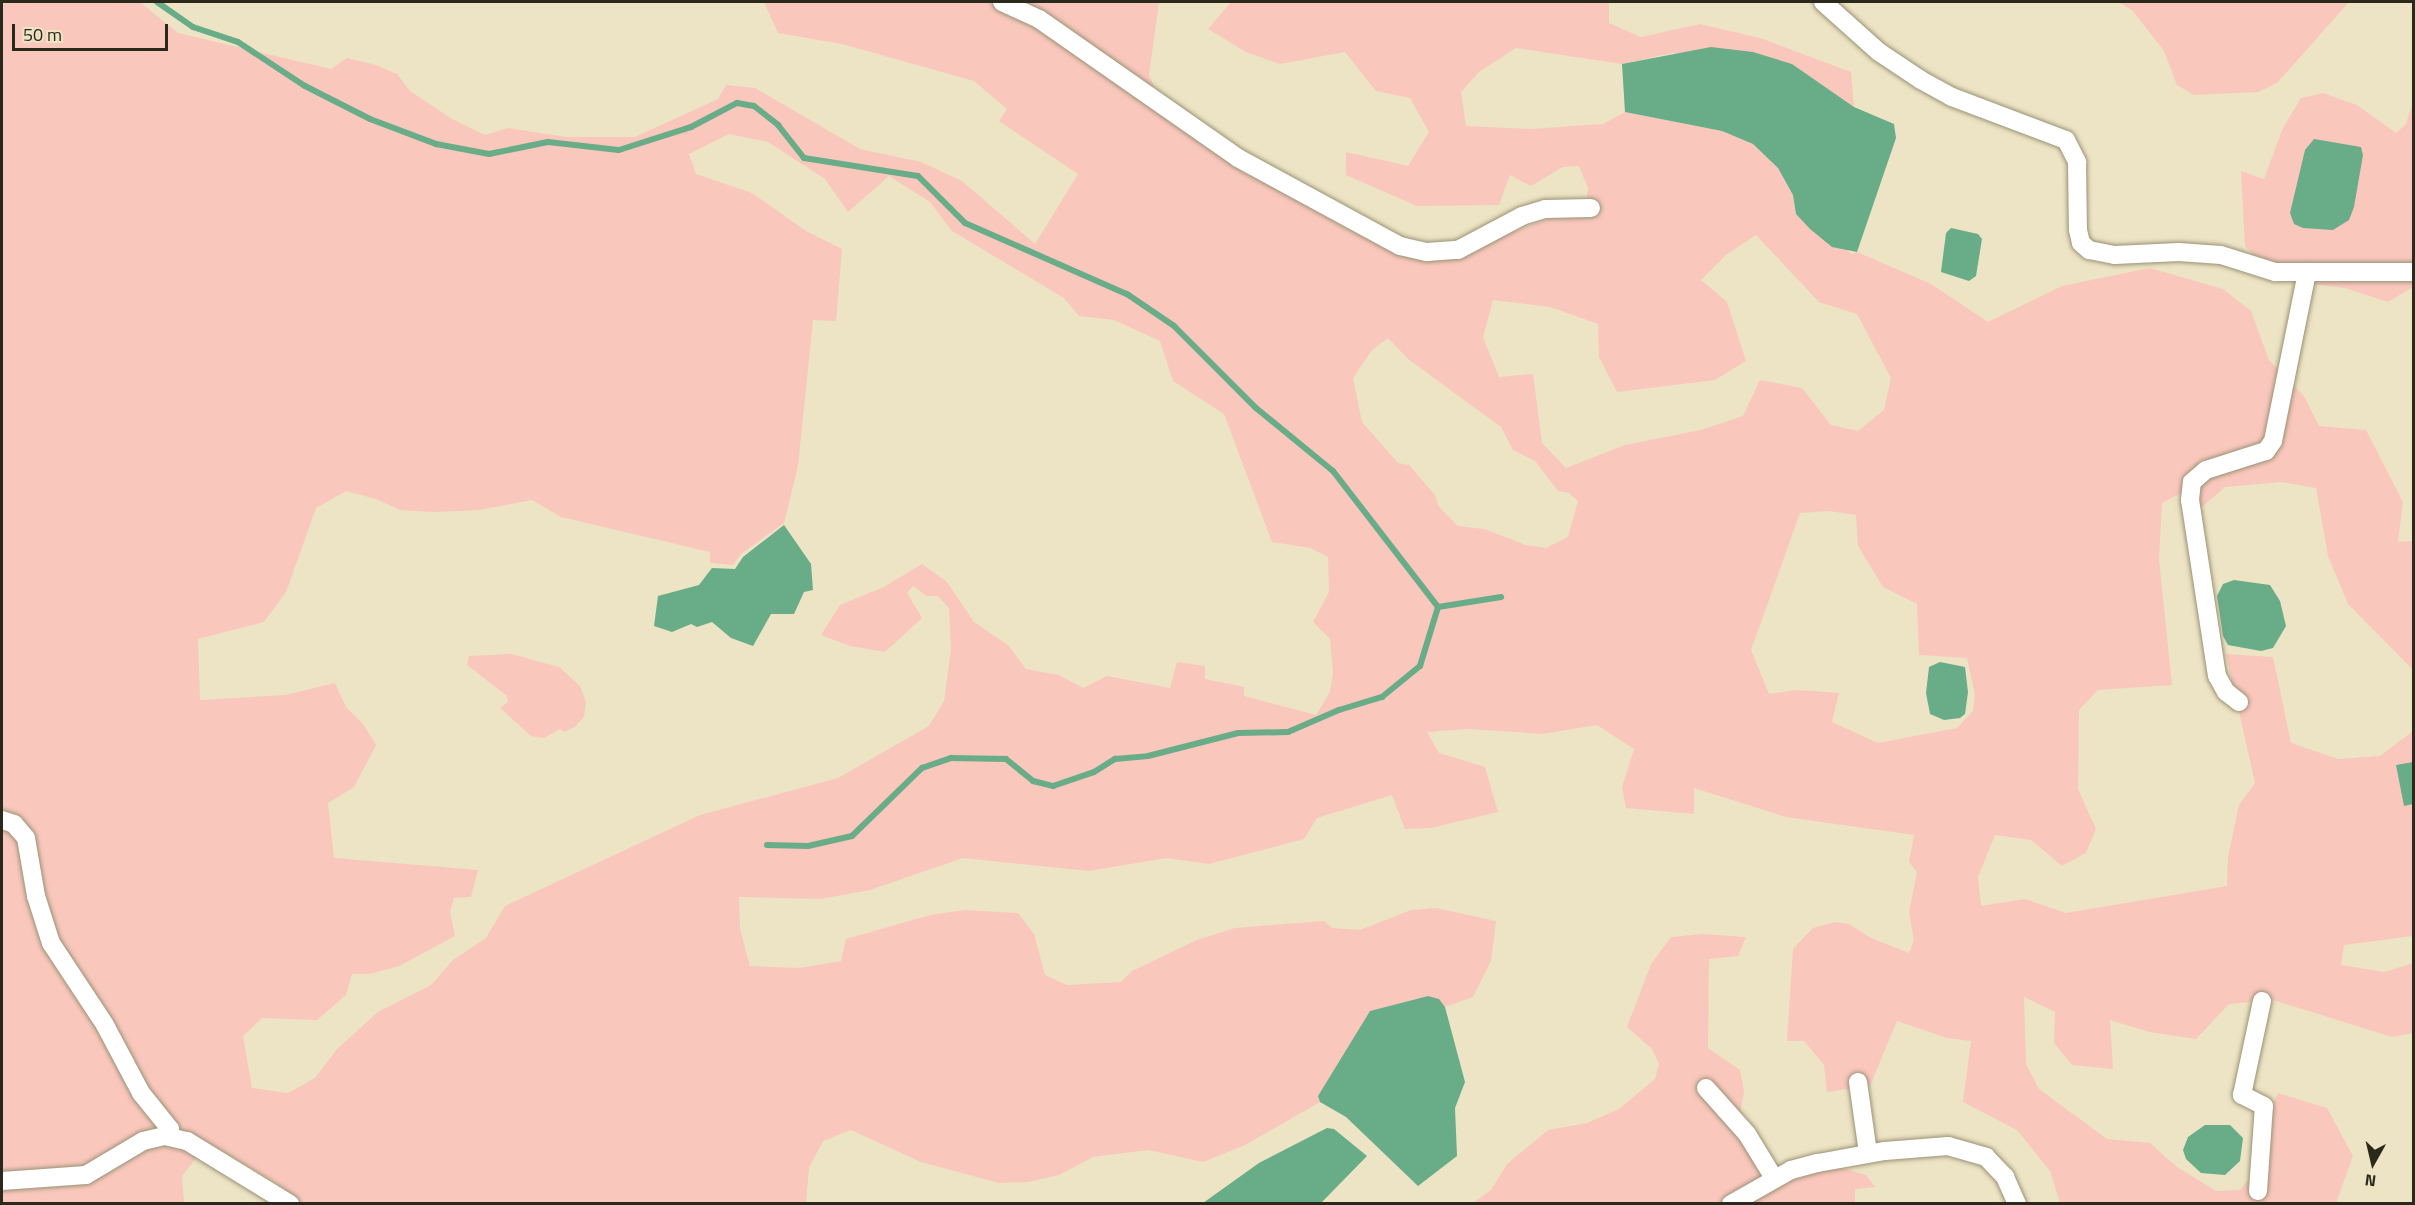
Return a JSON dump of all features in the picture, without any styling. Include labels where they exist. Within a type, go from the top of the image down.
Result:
[{"type":"street","points":[[1002,2],[1039,19],[1238,158],[1400,246],[1427,252],[1458,250],[1522,216],[1545,209],[1591,208]]},
{"type":"street","points":[[1823,2],[1879,52],[1921,80],[1952,97],[2066,140],[2077,162],[2078,230],[2081,243],[2089,250],[2115,255],[2209,254],[2275,272],[2414,272]]},
{"type":"street","points":[[2239,702],[2226,692],[2217,676],[2190,500],[2192,482],[2206,470],[2266,451],[2273,441],[2307,272]]},
{"type":"street","points":[[2,819],[14,824],[26,838],[36,896],[51,943],[105,1025],[141,1093],[170,1129],[171,1137]]},
{"type":"street","points":[[2258,1191],[2264,1106],[2242,1095],[2262,1001]]},
{"type":"street","points":[[1858,1082],[1868,1153]]},
{"type":"street","points":[[1706,1088],[1747,1134],[1774,1178]]},
{"type":"street","points":[[2,1181],[86,1175],[143,1141],[171,1137],[187,1141],[290,1203]]},
{"type":"street","points":[[1731,1203],[1791,1170],[1868,1153],[1948,1146],[1970,1150],[1997,1166],[2017,1203]]},
{"type":"shaded area","points":[[2,2],[140,2],[178,33],[331,69],[347,58],[376,65],[397,74],[410,91],[452,119],[485,135],[508,128],[566,137],[635,137],[718,99],[726,85],[755,88],[860,149],[921,162],[962,181],[1035,244],[1078,174],[999,121],[1007,109],[974,81],[842,44],[778,33],[764,2],[1159,2],[1149,75],[1160,101],[1380,244],[1463,251],[1556,216],[1586,213],[1588,188],[1579,166],[1563,167],[1531,186],[1510,175],[1499,205],[1417,206],[1346,175],[1346,152],[1408,166],[1429,132],[1410,98],[1376,91],[1345,52],[1280,64],[1246,52],[1208,29],[1231,2],[1609,2],[1609,23],[1641,37],[1700,24],[1763,39],[1851,72],[1854,107],[1792,64],[1672,53],[1622,64],[1516,48],[1479,72],[1461,92],[1466,126],[1531,129],[1603,124],[1625,112],[1722,131],[1753,144],[1778,168],[1793,195],[1796,214],[1852,254],[1857,252],[1931,284],[1988,322],[2062,286],[2150,268],[2223,289],[2251,311],[2269,360],[2304,396],[2319,426],[2366,430],[2403,502],[2398,542],[2413,541],[2413,670],[2348,604],[2328,556],[2316,488],[2281,482],[2225,487],[2202,507],[2179,494],[2162,503],[2159,559],[2172,685],[2098,690],[2079,710],[2078,789],[2096,829],[2086,853],[2062,866],[2031,840],[1995,835],[1978,877],[1981,906],[2025,899],[2066,913],[2227,886],[2228,857],[2239,805],[2255,783],[2226,654],[2273,657],[2291,743],[2338,759],[2380,756],[2413,731],[2413,936],[2344,945],[2341,965],[2384,972],[2413,963],[2413,1033],[2392,1037],[2273,1000],[2229,1004],[2196,1039],[2149,1032],[2110,1020],[2113,1069],[2072,1065],[2054,1043],[2055,1012],[2024,997],[2026,1064],[2039,1089],[2107,1139],[2150,1143],[2177,1167],[2216,1191],[2240,1190],[2258,1168],[2269,1111],[2278,1093],[2327,1108],[2353,1156],[2336,1203],[2060,1203],[2050,1171],[2017,1130],[1963,1102],[1971,1041],[1947,1038],[1897,1021],[1870,1086],[1827,1092],[1824,1065],[1804,1041],[1787,1041],[1793,949],[1813,928],[1835,922],[1849,924],[1871,938],[1909,953],[1914,940],[1909,912],[1917,872],[1909,862],[1914,835],[1786,817],[1694,788],[1694,814],[1626,808],[1622,787],[1634,749],[1597,725],[1543,734],[1468,729],[1427,732],[1439,753],[1485,767],[1498,812],[1431,828],[1405,829],[1392,795],[1317,818],[1304,839],[1209,864],[1167,858],[1089,871],[963,858],[870,890],[820,899],[739,897],[740,929],[750,966],[799,968],[841,961],[846,939],[930,915],[965,910],[1018,913],[1034,934],[1045,975],[1067,985],[1121,982],[1132,971],[1197,940],[1235,928],[1324,921],[1332,928],[1360,930],[1411,910],[1436,908],[1496,921],[1491,961],[1473,997],[1445,1007],[1428,996],[1370,1011],[1318,1096],[1320,1102],[1245,1145],[1203,1162],[1148,1150],[1093,1157],[1059,1175],[1028,1182],[999,1183],[921,1162],[851,1130],[823,1141],[809,1168],[806,1203],[303,1204],[278,1184],[208,1143],[182,1176],[184,1203],[2,1204]],"holes":[[[729,134],[768,142],[825,179],[848,212],[889,176],[930,202],[952,231],[1064,298],[1079,316],[1114,320],[1160,341],[1173,381],[1224,414],[1272,542],[1310,548],[1328,557],[1329,592],[1313,622],[1330,639],[1333,673],[1330,692],[1316,715],[1244,696],[1244,687],[1205,679],[1205,666],[1177,662],[1170,688],[1107,676],[1083,688],[1059,675],[1026,669],[1008,645],[974,622],[947,582],[922,564],[884,587],[840,605],[821,635],[850,646],[885,652],[922,618],[907,593],[913,586],[927,596],[938,596],[949,608],[951,650],[944,701],[929,726],[838,778],[700,815],[505,906],[486,938],[453,960],[431,985],[378,1012],[337,1049],[315,1078],[288,1093],[252,1088],[243,1036],[262,1018],[317,1020],[346,995],[352,974],[370,974],[399,966],[455,936],[450,912],[454,898],[471,897],[478,870],[334,858],[328,803],[354,787],[376,745],[363,724],[346,707],[335,683],[286,695],[200,700],[198,639],[264,622],[286,592],[316,508],[346,491],[376,499],[400,510],[433,512],[480,510],[532,500],[561,517],[710,552],[710,563],[733,565],[741,554],[784,523],[798,466],[813,320],[836,321],[842,249],[806,231],[752,193],[696,174],[689,154]],[[1756,235],[1819,302],[1857,314],[1891,378],[1884,410],[1858,431],[1831,425],[1802,388],[1760,380],[1743,416],[1701,430],[1625,445],[1566,468],[1542,443],[1533,374],[1499,377],[1483,337],[1493,300],[1550,307],[1598,324],[1599,357],[1617,392],[1715,380],[1746,361],[1727,302],[1701,280],[1726,255]],[[1388,338],[1408,359],[1501,427],[1513,450],[1535,461],[1558,491],[1569,493],[1578,501],[1568,537],[1546,548],[1526,545],[1484,529],[1458,526],[1439,507],[1435,495],[1409,465],[1398,463],[1362,422],[1353,378],[1372,350]],[[1829,511],[1856,515],[1858,546],[1883,587],[1917,604],[1919,655],[1967,658],[1975,695],[1973,711],[1957,728],[1878,743],[1832,722],[1839,693],[1796,690],[1769,694],[1751,650],[1800,513]]]},
{"type":"shaded area","points":[[2118,2],[2349,2],[2277,83],[2258,92],[2194,95],[2177,85],[2164,51],[2132,10]]},
{"type":"shaded area","points":[[1711,47],[1753,52],[1792,64],[1854,107],[1894,124],[1896,138],[1857,252],[1832,247],[1810,229],[1796,214],[1793,195],[1778,168],[1753,144],[1722,131],[1625,112],[1622,64]]},
{"type":"shaded area","points":[[2323,93],[2357,105],[2396,133],[2406,124],[2413,101],[2413,287],[2388,302],[2345,288],[2280,280],[2245,246],[2241,171],[2264,179],[2283,128],[2301,98]]},
{"type":"shaded area","points":[[2314,139],[2361,147],[2363,155],[2354,207],[2349,220],[2333,230],[2303,228],[2294,224],[2290,213],[2305,150]]},
{"type":"shaded area","points":[[1951,228],[1978,234],[1982,239],[1976,276],[1969,281],[1941,272],[1946,233]]},
{"type":"shaded area","points":[[784,525],[811,564],[813,590],[804,592],[794,614],[771,614],[753,646],[731,638],[712,622],[697,627],[691,624],[672,632],[654,626],[658,596],[699,585],[712,568],[735,569],[743,557]]},
{"type":"shaded area","points":[[2234,580],[2270,585],[2280,601],[2286,626],[2273,648],[2261,651],[2228,645],[2223,636],[2217,596],[2223,584]]},
{"type":"shaded area","points":[[511,654],[559,667],[580,686],[586,702],[584,717],[575,727],[564,732],[560,729],[544,738],[531,736],[500,708],[508,702],[507,696],[467,665],[469,656]]},
{"type":"shaded area","points":[[1940,662],[1965,667],[1968,692],[1965,714],[1960,718],[1944,720],[1930,714],[1926,693],[1929,667]]},
{"type":"shaded area","points":[[2413,762],[2413,804],[2404,806],[2396,765]]},
{"type":"shaded area","points":[[1703,934],[1746,937],[1738,956],[1709,959],[1708,1048],[1740,1070],[1744,1092],[1737,1130],[1780,1181],[1832,1165],[1866,1175],[1875,1187],[1855,1189],[1855,1204],[1472,1204],[1491,1190],[1507,1164],[1548,1130],[1587,1123],[1619,1109],[1655,1079],[1659,1064],[1652,1049],[1627,1027],[1651,964],[1671,937]]},
{"type":"shaded area","points":[[1428,996],[1439,999],[1445,1007],[1465,1082],[1455,1108],[1457,1156],[1418,1186],[1346,1117],[1320,1102],[1318,1096],[1370,1011]]},
{"type":"shaded area","points":[[2205,1125],[2230,1125],[2243,1138],[2240,1161],[2225,1175],[2201,1173],[2186,1159],[2183,1150],[2188,1137]]},
{"type":"shaded area","points":[[1327,1128],[1334,1129],[1367,1156],[1321,1203],[1203,1203],[1259,1163]]},
{"type":"waterway","points":[[157,2],[193,27],[238,42],[305,86],[370,119],[436,144],[489,154],[548,142],[619,150],[691,127],[737,103],[754,106],[778,125],[804,158],[918,176],[965,223],[1127,294],[1174,326],[1256,408],[1333,471],[1438,607]]},
{"type":"waterway","points":[[767,845],[808,846],[852,836],[922,768],[951,758],[1006,759],[1033,781],[1053,786],[1094,772],[1115,759],[1148,756],[1238,733],[1288,732],[1339,710],[1382,697],[1420,666],[1438,607],[1501,597]]}]
